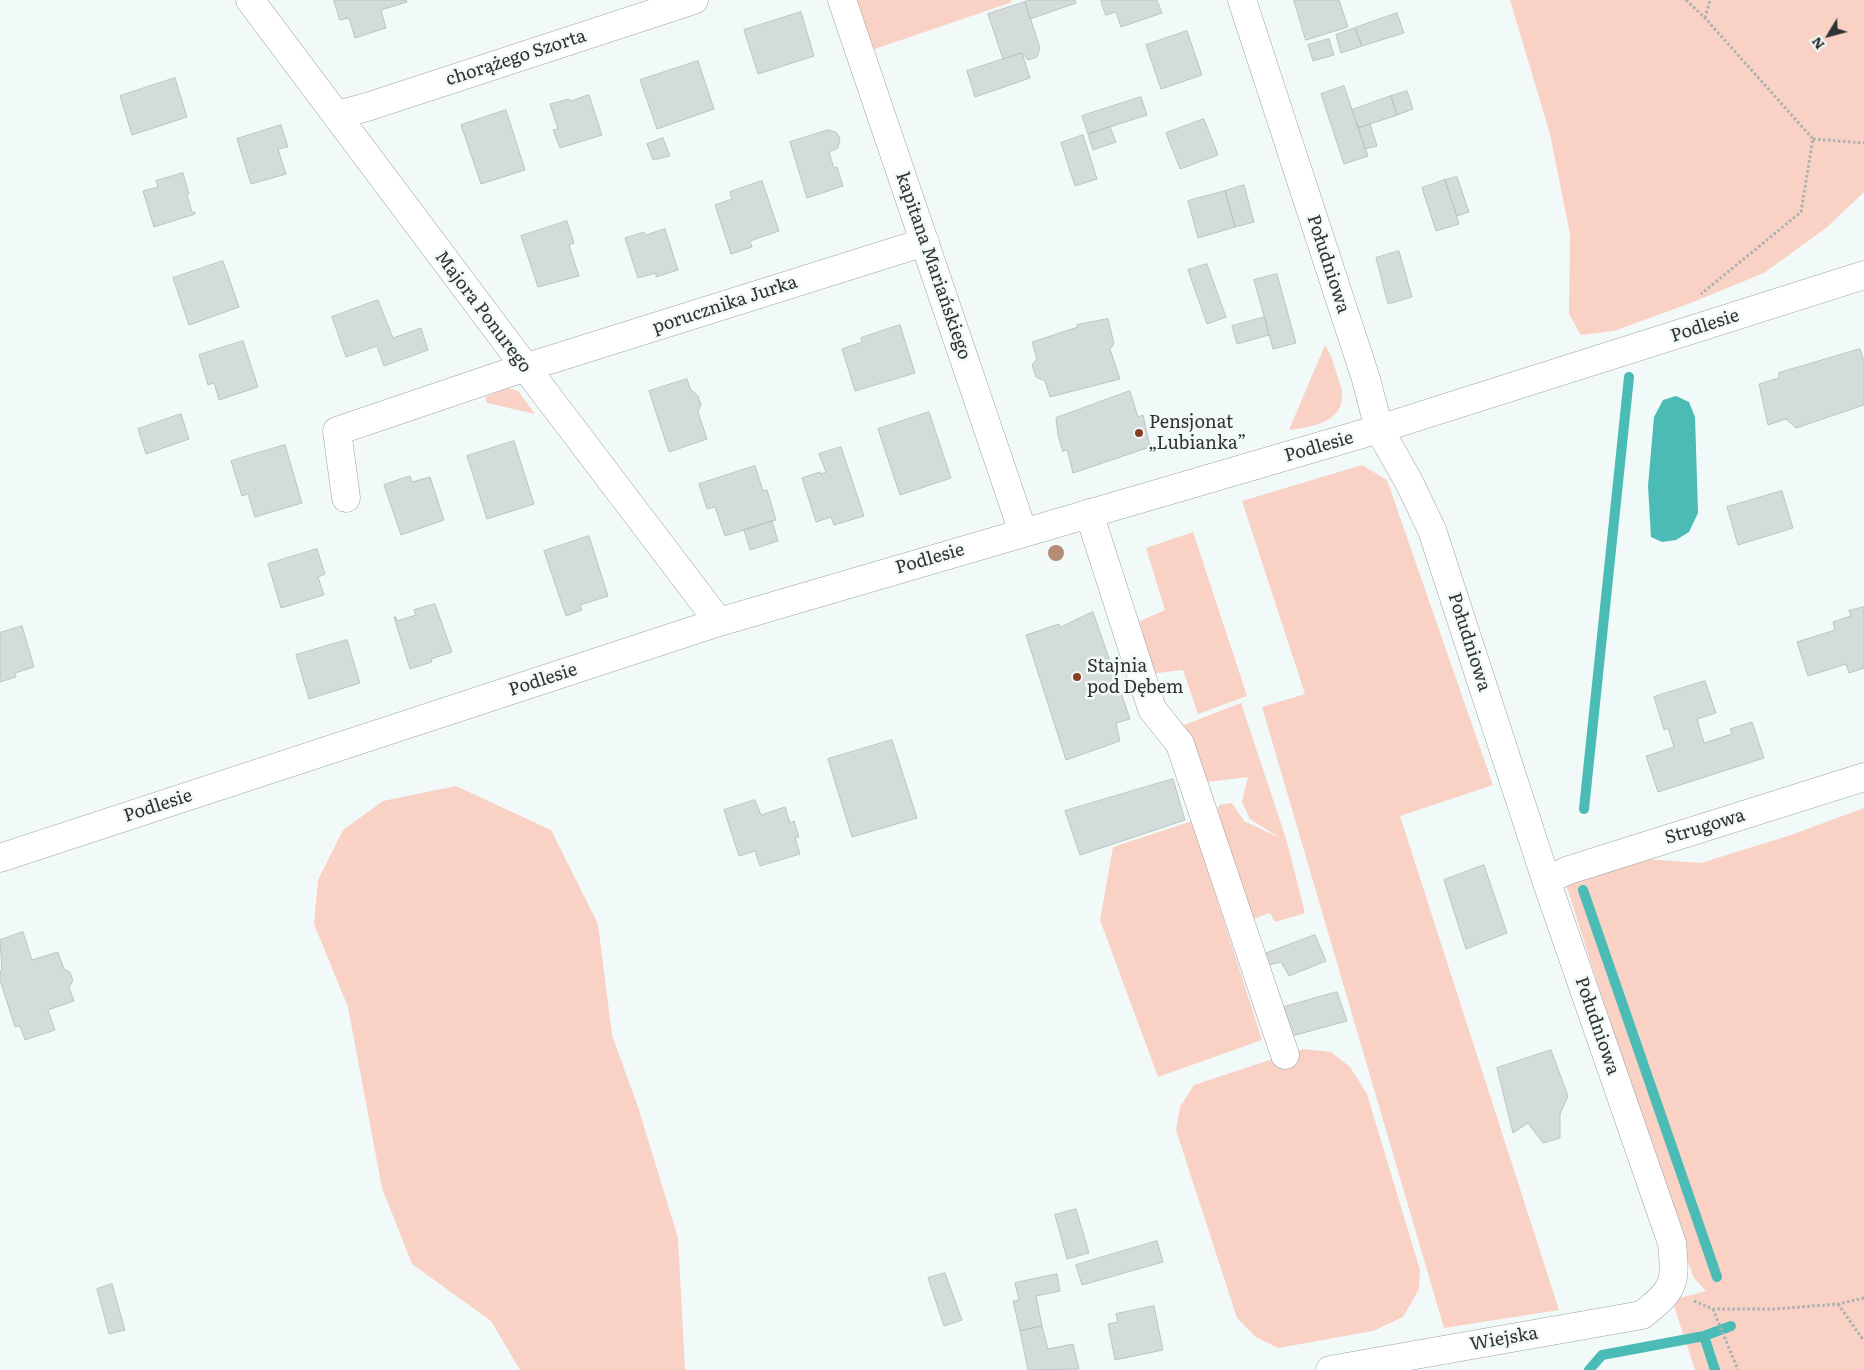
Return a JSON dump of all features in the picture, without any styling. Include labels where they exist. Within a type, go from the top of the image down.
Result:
[{"type":"street","name":"Majora Ponurego","points":[[250,0],[719,622]]},
{"type":"street","name":"chorążego Szorta","points":[[337,115],[694,0]]},
{"type":"street","name":"kapitana Mariańskiego","points":[[842,0],[1023,532]]},
{"type":"street","name":"Południowa","points":[[1242,0],[1366,379],[1379,430],[1409,482],[1432,530],[1546,880],[1672,1243],[1674,1280],[1668,1290]]},
{"type":"street","name":"porucznika Jurka","points":[[346,498],[337,431],[526,368],[925,242]]},
{"type":"street","name":"Podlesie","points":[[0,858],[719,622],[1023,532],[1379,430],[1864,275]]},
{"type":"street","points":[[1089,513],[1152,709],[1180,744],[1285,1055]]},
{"type":"street","name":"Strugowa","points":[[1546,880],[1569,870],[1864,777]]},
{"type":"street","name":"Wiejska","points":[[1330,1370],[1642,1315],[1656,1304],[1668,1290]]},
{"type":"path","points":[[1686,0],[1705,18],[1813,139],[1864,143]]},
{"type":"path","points":[[1705,18],[1710,0]]},
{"type":"path","points":[[1698,296],[1802,212],[1813,139]]},
{"type":"path","points":[[1738,1370],[1713,1309],[1774,1309],[1838,1304],[1864,1298]]},
{"type":"path","points":[[1838,1304],[1864,1341]]},
{"type":"shaded area","points":[[855,0],[1011,0],[1012,2],[872,50]]},
{"type":"shaded area","points":[[1510,0],[1864,0],[1864,192],[1826,228],[1764,273],[1688,304],[1614,331],[1581,335],[1569,314],[1570,234],[1550,134]]},
{"type":"shaded area","points":[[1325,345],[1342,388],[1342,402],[1333,416],[1325,421],[1317,425],[1289,430]]},
{"type":"shaded area","points":[[508,388],[518,391],[535,414],[487,403],[485,397]]},
{"type":"shaded area","points":[[1362,465],[1387,480],[1493,785],[1400,816],[1559,1310],[1444,1328],[1262,707],[1305,694],[1242,501]]},
{"type":"shaded area","points":[[1193,532],[1247,696],[1198,714],[1183,670],[1149,674],[1138,622],[1165,610],[1146,548]]},
{"type":"shaded area","points":[[1241,703],[1287,842],[1305,913],[1275,922],[1270,913],[1251,920],[1215,820],[1219,805],[1232,803],[1244,821],[1280,838],[1250,819],[1242,802],[1248,777],[1207,782],[1197,764],[1184,725]]},
{"type":"shaded area","points":[[456,786],[551,830],[598,924],[612,1035],[639,1110],[678,1238],[685,1370],[520,1370],[491,1321],[412,1264],[382,1188],[348,1007],[314,924],[318,880],[343,830],[383,801]]},
{"type":"shaded area","points":[[1864,808],[1864,1370],[1695,1370],[1672,1300],[1706,1291],[1694,1278],[1674,1224],[1563,875],[1633,858],[1701,863],[1791,835]]},
{"type":"shaded area","points":[[1192,821],[1262,1040],[1158,1077],[1100,920],[1113,847]]},
{"type":"shaded area","points":[[1303,1049],[1331,1052],[1350,1067],[1367,1094],[1420,1270],[1419,1289],[1403,1317],[1373,1331],[1278,1348],[1256,1337],[1237,1318],[1176,1130],[1180,1107],[1194,1085]]},
{"type":"water","points":[[1676,396],[1689,402],[1695,417],[1698,513],[1689,532],[1676,540],[1662,542],[1651,537],[1648,486],[1654,417],[1663,400]]},
{"type":"building","points":[[334,0],[406,0],[407,2],[381,10],[386,28],[355,38],[349,18],[340,20]]},
{"type":"building","points":[[1029,0],[1075,0],[1076,3],[1030,19],[1025,2]]},
{"type":"building","points":[[1101,0],[1157,0],[1162,13],[1121,27],[1116,12],[1106,15]]},
{"type":"building","points":[[1294,0],[1339,0],[1348,27],[1306,40]]},
{"type":"building","points":[[1025,2],[1040,48],[1037,57],[1028,60],[1022,53],[1003,59],[988,14]]},
{"type":"building","points":[[801,12],[814,56],[758,74],[744,30]]},
{"type":"building","points":[[1397,13],[1404,33],[1362,46],[1355,28]]},
{"type":"building","points":[[1355,28],[1362,46],[1341,53],[1336,35]]},
{"type":"building","points":[[1187,31],[1202,75],[1161,89],[1146,45]]},
{"type":"building","points":[[1329,39],[1334,55],[1313,61],[1308,45]]},
{"type":"building","points":[[1022,53],[1030,78],[975,97],[967,71]]},
{"type":"building","points":[[698,61],[714,109],[657,129],[640,80]]},
{"type":"building","points":[[175,78],[187,117],[132,135],[120,96]]},
{"type":"building","points":[[1344,86],[1368,156],[1344,164],[1321,94]]},
{"type":"building","points":[[1407,91],[1413,109],[1397,115],[1391,96]]},
{"type":"building","points":[[589,95],[602,135],[560,148],[553,130],[558,129],[550,104],[569,99],[570,101]]},
{"type":"building","points":[[1391,96],[1397,115],[1358,128],[1352,110]]},
{"type":"building","points":[[1141,97],[1147,115],[1088,134],[1082,116]]},
{"type":"building","points":[[506,110],[525,170],[481,184],[461,125]]},
{"type":"building","points":[[1204,119],[1218,155],[1180,169],[1166,133]]},
{"type":"building","points":[[1370,124],[1377,146],[1365,149],[1358,128]]},
{"type":"building","points":[[281,125],[288,147],[278,149],[286,174],[251,184],[237,139]]},
{"type":"building","points":[[1110,127],[1116,142],[1093,150],[1088,134]]},
{"type":"building","points":[[828,130],[836,132],[840,138],[838,148],[829,152],[834,168],[837,167],[843,186],[807,198],[790,142]]},
{"type":"building","points":[[1083,135],[1097,179],[1075,186],[1061,143]]},
{"type":"building","points":[[663,138],[670,156],[653,160],[647,144]]},
{"type":"building","points":[[183,173],[189,194],[187,195],[192,212],[195,212],[195,214],[154,227],[143,191],[158,187],[156,181]]},
{"type":"building","points":[[1457,177],[1469,212],[1457,216],[1445,180]]},
{"type":"building","points":[[1445,180],[1459,224],[1436,231],[1422,188]]},
{"type":"building","points":[[762,181],[779,231],[750,241],[752,247],[731,254],[715,205],[732,199],[730,192]]},
{"type":"building","points":[[1244,185],[1254,222],[1235,227],[1225,191]]},
{"type":"building","points":[[1225,191],[1235,227],[1198,238],[1188,201]]},
{"type":"building","points":[[567,221],[574,243],[569,245],[579,276],[538,287],[521,236]]},
{"type":"building","points":[[665,229],[678,270],[656,277],[656,273],[638,278],[625,238],[644,232],[645,235]]},
{"type":"building","points":[[1399,251],[1412,297],[1388,304],[1376,258]]},
{"type":"building","points":[[223,261],[239,307],[189,325],[173,278]]},
{"type":"building","points":[[1207,264],[1226,317],[1207,324],[1188,270]]},
{"type":"building","points":[[1277,274],[1296,343],[1273,349],[1254,280]]},
{"type":"building","points":[[378,300],[393,338],[421,328],[428,350],[384,366],[377,346],[346,357],[332,317]]},
{"type":"building","points":[[1265,317],[1269,335],[1237,344],[1232,326]]},
{"type":"building","points":[[1108,319],[1114,344],[1110,349],[1120,379],[1050,397],[1045,381],[1036,377],[1032,365],[1037,359],[1032,342],[1078,327],[1077,325]]},
{"type":"building","points":[[900,325],[915,373],[855,391],[842,349],[862,342],[861,338]]},
{"type":"building","points":[[243,341],[258,387],[219,400],[214,383],[208,385],[199,355]]},
{"type":"building","points":[[1860,349],[1864,361],[1864,405],[1796,428],[1786,419],[1768,425],[1759,384],[1779,378],[1779,373]]},
{"type":"building","points":[[687,379],[691,391],[698,396],[701,405],[698,412],[707,439],[669,452],[649,391]]},
{"type":"building","points":[[1130,391],[1138,417],[1143,415],[1150,447],[1073,473],[1067,449],[1063,452],[1056,418]]},
{"type":"building","points":[[929,412],[951,478],[900,495],[878,429]]},
{"type":"building","points":[[181,414],[189,439],[146,454],[138,429]]},
{"type":"building","points":[[514,441],[534,504],[487,519],[467,456]]},
{"type":"building","points":[[285,445],[302,503],[255,517],[248,494],[242,496],[231,461]]},
{"type":"building","points":[[841,447],[864,516],[834,525],[831,517],[816,522],[802,478],[826,472],[819,454]]},
{"type":"building","points":[[755,466],[763,491],[767,490],[776,520],[725,536],[715,507],[707,509],[699,484]]},
{"type":"building","points":[[410,476],[412,482],[430,477],[444,520],[401,535],[384,485]]},
{"type":"building","points":[[1782,491],[1793,528],[1738,545],[1727,507]]},
{"type":"building","points":[[772,521],[778,541],[750,550],[744,530]]},
{"type":"building","points":[[589,536],[608,596],[580,605],[582,610],[566,616],[544,551]]},
{"type":"building","points":[[317,549],[325,574],[318,577],[324,595],[281,608],[268,564]]},
{"type":"building","points":[[435,604],[452,652],[431,659],[432,662],[410,669],[394,617],[396,617],[397,621],[416,615],[414,610]]},
{"type":"building","points":[[1864,607],[1864,668],[1849,673],[1846,664],[1808,676],[1797,642],[1835,630],[1833,622],[1851,616],[1849,611]]},
{"type":"building","name":"Stajnia pod Dębem","points":[[1093,612],[1130,719],[1116,723],[1120,741],[1066,760],[1026,635],[1059,624],[1060,627]]},
{"type":"building","points":[[22,626],[34,667],[15,673],[16,677],[0,682],[0,633]]},
{"type":"building","points":[[347,640],[360,683],[309,699],[296,655]]},
{"type":"building","points":[[1705,681],[1716,713],[1697,719],[1704,743],[1732,734],[1730,729],[1752,722],[1764,758],[1658,792],[1646,756],[1674,747],[1668,728],[1664,730],[1654,697]]},
{"type":"building","points":[[892,740],[917,818],[852,837],[828,759]]},
{"type":"building","points":[[1173,779],[1185,820],[1080,855],[1065,811]]},
{"type":"building","points":[[755,800],[761,815],[785,807],[790,823],[794,821],[799,837],[795,838],[800,854],[760,866],[755,851],[739,856],[724,810]]},
{"type":"building","points":[[1484,865],[1507,933],[1466,949],[1444,880]]},
{"type":"building","points":[[23,932],[32,960],[58,952],[64,969],[70,972],[73,981],[69,987],[74,1001],[48,1010],[55,1030],[25,1040],[20,1026],[15,1027],[0,980],[0,971],[2,970],[0,940]]},
{"type":"building","points":[[1315,935],[1326,961],[1289,976],[1281,962],[1262,967],[1259,956]]},
{"type":"building","points":[[1337,992],[1347,1021],[1288,1037],[1277,1009]]},
{"type":"building","points":[[1551,1050],[1568,1096],[1560,1114],[1560,1138],[1543,1143],[1528,1123],[1513,1133],[1497,1068]]},
{"type":"building","points":[[1076,1209],[1089,1253],[1067,1259],[1055,1215]]},
{"type":"building","points":[[1157,1241],[1163,1262],[1082,1285],[1076,1265]]},
{"type":"building","points":[[945,1273],[962,1320],[944,1326],[928,1278]]},
{"type":"building","points":[[1057,1274],[1060,1291],[1036,1296],[1042,1326],[1020,1331],[1013,1301],[1019,1300],[1015,1283]]},
{"type":"building","points":[[112,1284],[125,1330],[109,1334],[97,1289]]},
{"type":"building","points":[[1154,1306],[1163,1350],[1115,1360],[1108,1324],[1118,1322],[1116,1314]]},
{"type":"building","points":[[1042,1326],[1048,1349],[1073,1344],[1079,1369],[1028,1370],[1020,1331]]},
{"type":"waterway","points":[[1584,809],[1629,377]]},
{"type":"waterway","points":[[1583,890],[1717,1277]]},
{"type":"waterway","points":[[1589,1370],[1602,1355],[1704,1336],[1731,1326]]},
{"type":"waterway","points":[[1704,1336],[1715,1370]]},
{"type":"place","name":"Pensjonat „Lubianka”","points":[[1139,433]]},
{"type":"place","name":"Stajnia pod Dębem","points":[[1077,677]]}]
